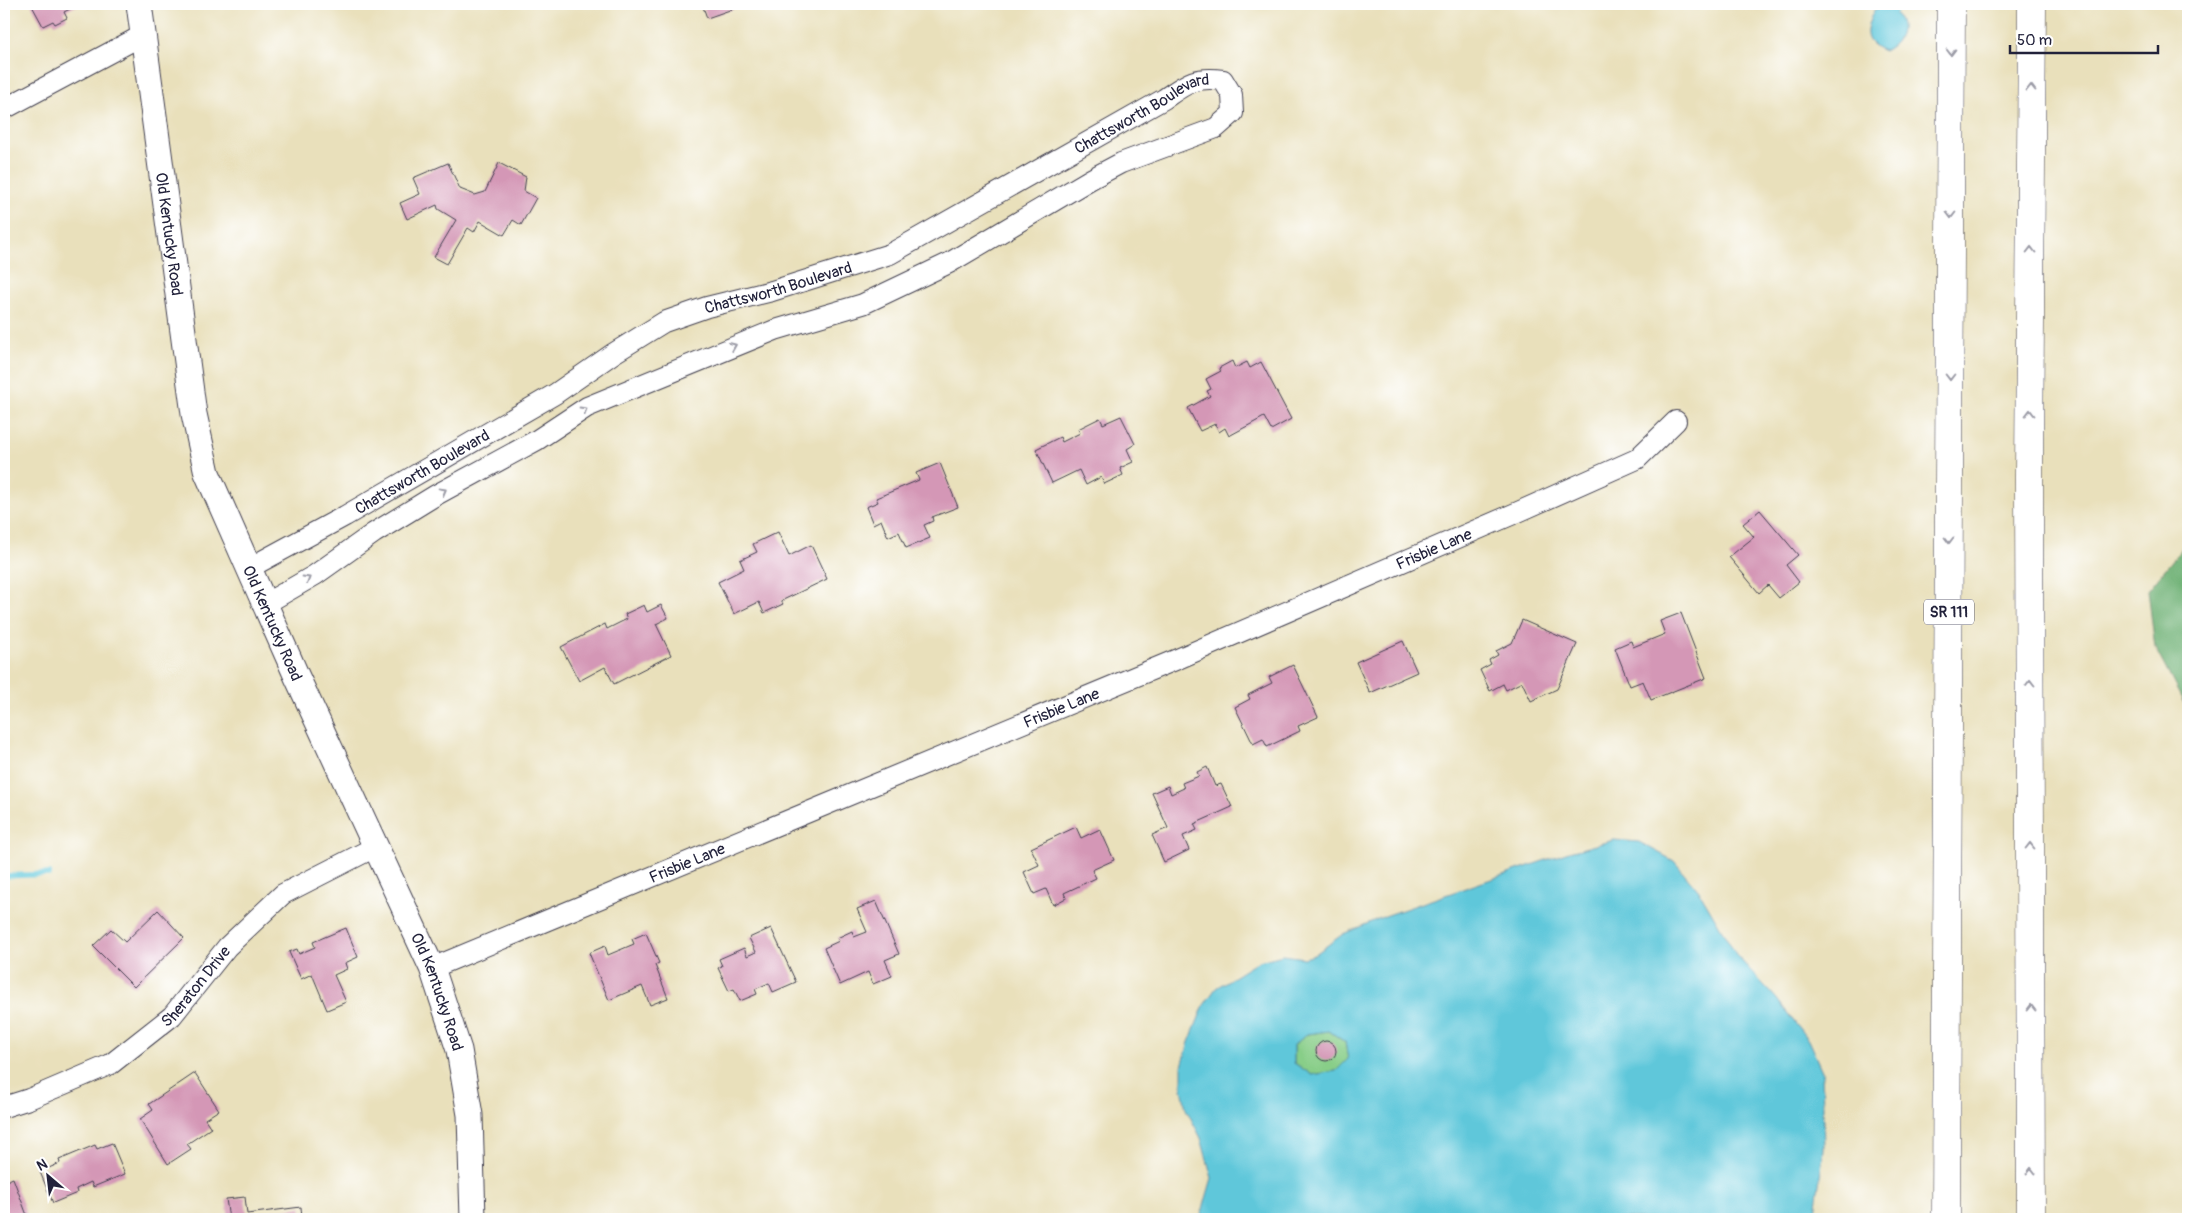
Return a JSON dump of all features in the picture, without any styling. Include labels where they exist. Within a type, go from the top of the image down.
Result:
[{"type":"highway","name":"SR 111","points":[[1946,1219],[1952,4]]},
{"type":"highway","points":[[2031,1219],[2029,477],[2032,4]]},
{"type":"street","name":"Old Kentucky Road","points":[[139,4],[194,414],[207,473],[375,847],[432,968],[459,1050],[470,1115],[473,1219]]},
{"type":"street","points":[[4,109],[144,35]]},
{"type":"street","name":"Chattsworth Boulevard","points":[[249,568],[345,516],[555,394],[614,353],[664,322],[707,307],[772,291],[890,254],[1164,99],[1186,84],[1205,77],[1223,80],[1232,95],[1232,113],[1216,128],[1121,163],[949,263],[863,304],[775,330],[636,385],[588,407],[536,440],[436,494],[374,533],[315,575],[265,604]]},
{"type":"street","name":"Frisbie Lane","points":[[432,968],[1180,658],[1518,512],[1637,459],[1676,421]]},
{"type":"street","name":"Sheraton Drive","points":[[4,1107],[29,1100],[111,1064],[172,1016],[226,947],[283,894],[375,847]]},
{"type":"green space","points":[[2188,541],[2188,711],[2155,648],[2148,590]]},
{"type":"green space","points":[[1329,1031],[1345,1042],[1348,1059],[1336,1071],[1312,1075],[1294,1063],[1294,1045],[1307,1034]]},
{"type":"water","points":[[1886,5],[1898,16],[1901,29],[1897,41],[1884,51],[1871,44],[1868,39],[1867,29],[1874,10]]},
{"type":"water","points":[[1614,840],[1639,842],[1674,861],[1699,891],[1737,956],[1776,998],[1808,1040],[1822,1071],[1824,1149],[1814,1219],[1200,1219],[1212,1178],[1201,1138],[1186,1109],[1182,1088],[1182,1066],[1189,1042],[1204,1005],[1216,988],[1259,961],[1283,955],[1305,958],[1314,955],[1343,934],[1385,916],[1569,852]],"holes":[[[1329,1031],[1345,1042],[1348,1059],[1336,1071],[1312,1075],[1294,1063],[1294,1045],[1307,1034]]]},
{"type":"building","points":[[31,4],[80,4],[64,12],[67,18],[55,24],[53,21],[43,26]]},
{"type":"building","points":[[702,4],[747,4],[707,18]]},
{"type":"building","points":[[448,163],[460,189],[475,195],[485,192],[499,163],[526,177],[524,191],[536,198],[521,225],[513,220],[504,235],[480,221],[474,232],[468,228],[447,264],[434,257],[456,220],[438,209],[437,205],[407,219],[400,203],[420,194],[413,178]]},
{"type":"building","points":[[1232,361],[1235,368],[1247,362],[1250,368],[1261,362],[1291,419],[1271,430],[1264,417],[1229,436],[1225,428],[1219,432],[1215,424],[1200,431],[1188,408],[1210,396],[1207,391],[1211,389],[1206,379],[1221,371],[1219,368]]},
{"type":"building","points":[[1121,416],[1135,444],[1127,449],[1133,462],[1120,468],[1123,475],[1104,484],[1101,477],[1086,485],[1079,470],[1052,483],[1036,449],[1060,437],[1062,442],[1080,433],[1078,429],[1100,418],[1103,424]]},
{"type":"building","points":[[940,463],[958,507],[932,517],[933,521],[924,525],[930,538],[906,548],[899,532],[888,537],[881,520],[873,524],[866,507],[878,502],[876,498],[919,480],[916,473]]},
{"type":"building","points":[[1760,510],[1798,555],[1786,565],[1799,582],[1779,598],[1768,585],[1759,593],[1729,557],[1754,537],[1743,524]]},
{"type":"building","points":[[778,532],[789,556],[811,545],[827,579],[781,601],[783,604],[764,613],[759,602],[734,614],[718,582],[744,569],[740,560],[757,552],[753,544]]},
{"type":"building","points":[[644,605],[647,612],[661,605],[668,618],[656,624],[671,655],[614,684],[605,667],[579,681],[561,647],[605,624],[607,629],[627,619],[625,614]]},
{"type":"building","points":[[1681,613],[1706,678],[1651,700],[1643,681],[1630,686],[1615,648],[1631,641],[1633,647],[1665,634],[1660,621]]},
{"type":"building","points":[[1522,620],[1577,644],[1557,689],[1531,701],[1522,682],[1506,690],[1503,684],[1490,691],[1480,670],[1491,664],[1489,660],[1498,655],[1496,651],[1512,643]]},
{"type":"building","points":[[1403,641],[1417,672],[1370,693],[1356,662]]},
{"type":"building","points":[[1293,665],[1318,717],[1298,726],[1300,731],[1267,747],[1263,739],[1253,744],[1235,707],[1250,699],[1248,695],[1272,683],[1269,677]]},
{"type":"building","points":[[1207,767],[1215,786],[1221,784],[1232,807],[1194,824],[1197,830],[1183,836],[1189,850],[1164,862],[1152,835],[1168,828],[1152,793],[1168,786],[1171,794],[1184,788],[1182,783],[1199,776],[1197,772]]},
{"type":"building","points":[[1076,827],[1081,838],[1100,829],[1114,860],[1092,870],[1096,878],[1064,893],[1066,898],[1053,905],[1046,889],[1034,894],[1024,872],[1039,865],[1031,848]]},
{"type":"building","points":[[876,901],[899,954],[885,960],[892,976],[873,984],[868,972],[840,985],[824,948],[839,941],[837,938],[852,931],[854,937],[867,932],[857,909]]},
{"type":"building","points":[[158,910],[184,938],[134,987],[93,946],[111,929],[125,942]]},
{"type":"building","points":[[346,928],[358,957],[345,963],[347,969],[334,975],[346,1002],[327,1010],[312,974],[301,979],[289,952],[297,949],[299,954],[315,947],[313,942]]},
{"type":"building","points":[[771,928],[796,982],[773,992],[769,983],[755,989],[757,994],[740,1001],[734,989],[729,991],[718,968],[722,966],[719,959],[744,948],[747,956],[756,952],[749,938]]},
{"type":"building","points":[[646,933],[659,963],[655,965],[668,998],[650,1005],[642,986],[609,1000],[589,953],[605,946],[608,955],[634,944],[632,939]]},
{"type":"building","points":[[1326,1041],[1333,1044],[1336,1051],[1333,1058],[1326,1061],[1319,1058],[1316,1051],[1319,1044]]},
{"type":"building","points":[[195,1073],[219,1110],[205,1119],[211,1128],[187,1144],[191,1149],[168,1164],[140,1119],[153,1110],[149,1104]]},
{"type":"building","points":[[112,1143],[125,1174],[93,1187],[91,1182],[76,1189],[77,1193],[53,1203],[40,1172],[60,1163],[59,1160],[95,1145],[97,1149]]},
{"type":"building","points":[[13,1178],[28,1218],[4,1219],[4,1182]]},
{"type":"building","points":[[245,1197],[247,1214],[301,1207],[302,1219],[229,1219],[226,1199]]},
{"type":"waterway","points":[[1894,11],[1902,4]]},
{"type":"waterway","points":[[4,876],[49,874]]}]
